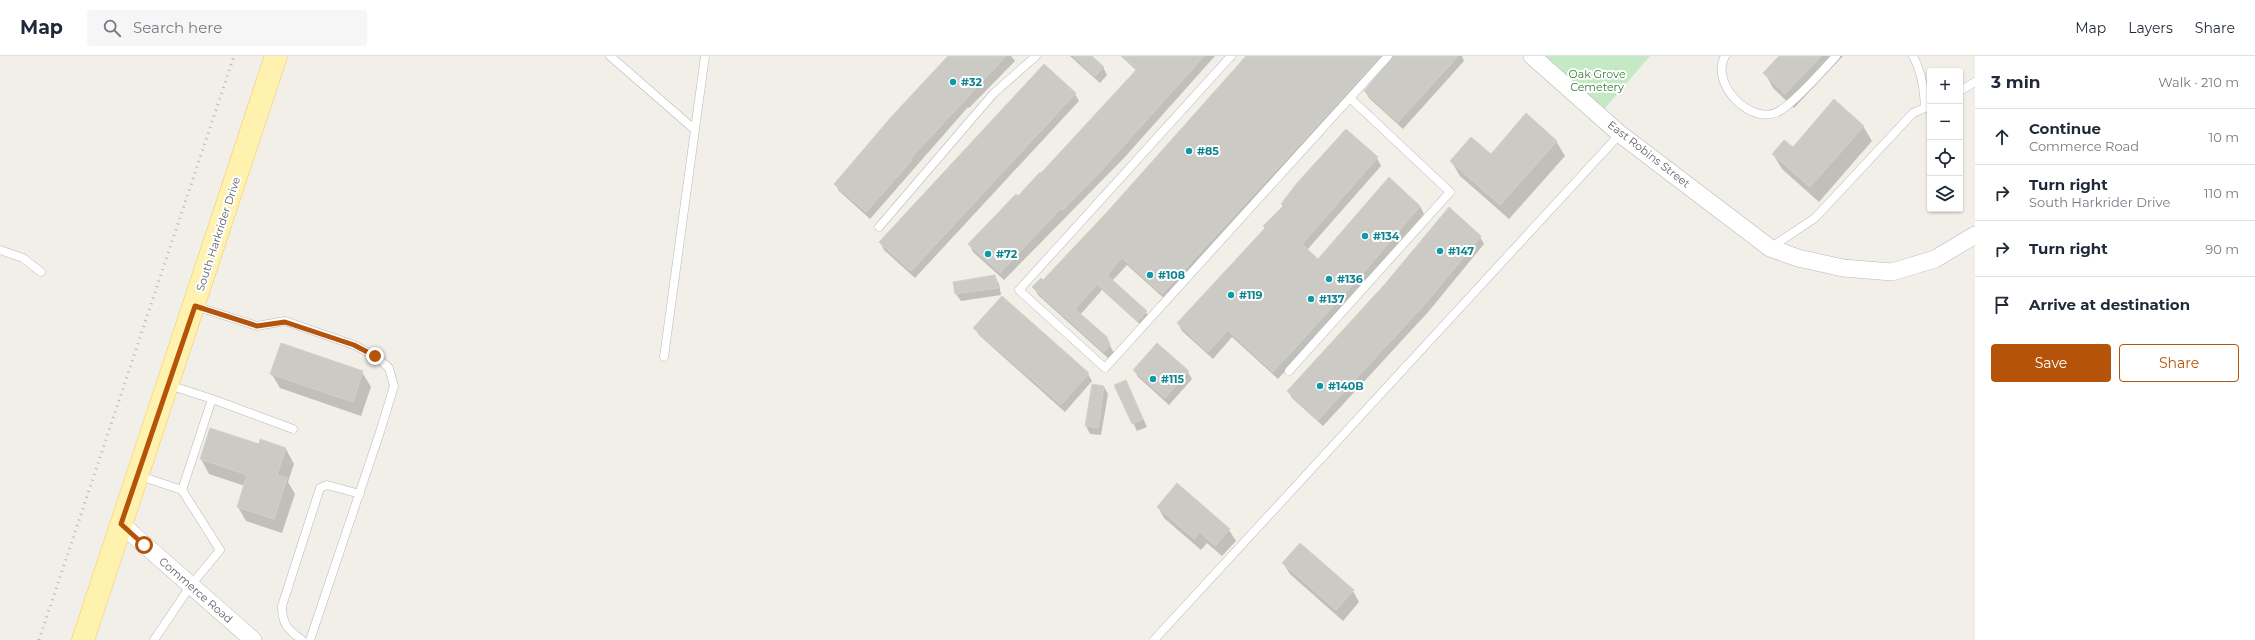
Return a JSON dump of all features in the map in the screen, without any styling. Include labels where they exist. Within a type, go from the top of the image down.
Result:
[{"type":"main road","name":"South Harkrider Drive","points":[[83,640],[137,475],[195,306],[276,56]]},
{"type":"street","name":"East Robins Street","points":[[1532,56],[1620,134],[1770,248],[1798,258],[1843,268],[1892,272],[1935,259],[1975,235]]},
{"type":"street","name":"Commerce Road","points":[[121,524],[253,640]]},
{"type":"lane","points":[[610,56],[694,129]]},
{"type":"lane","points":[[664,357],[705,56]]},
{"type":"lane","points":[[879,227],[994,94],[1036,56]]},
{"type":"lane","points":[[1231,56],[1019,290],[1106,368],[1388,56]]},
{"type":"lane","points":[[1725,56],[1722,72],[1727,89],[1738,103],[1752,112],[1764,115],[1781,111],[1836,56]]},
{"type":"lane","points":[[1913,56],[1920,69],[1927,104]]},
{"type":"lane","points":[[1963,89],[1975,82]]},
{"type":"lane","points":[[1289,371],[1450,192],[1350,98]]},
{"type":"lane","points":[[1770,248],[1815,218],[1913,114],[1927,107]]},
{"type":"lane","points":[[1154,640],[1620,134]]},
{"type":"lane","points":[[0,250],[22,258],[41,272]]},
{"type":"lane","points":[[195,306],[257,326],[285,322],[354,345],[375,356],[389,368],[394,386],[360,494],[310,640]]},
{"type":"lane","points":[[168,384],[293,429]]},
{"type":"lane","points":[[182,490],[212,399]]},
{"type":"lane","points":[[137,475],[182,490],[220,550],[191,585],[154,640]]},
{"type":"lane","points":[[302,640],[291,632],[282,620],[282,606],[320,488],[327,485],[360,494]]},
{"type":"green space","name":"Oak Grove Cemetery","points":[[1532,56],[1650,56],[1600,114]]},
{"type":"building","points":[[948,56],[1006,56],[911,158],[912,160],[866,212],[834,184],[892,116]]},
{"type":"building","points":[[1073,56],[1092,56],[1104,67],[1095,76]]},
{"type":"building","points":[[1123,56],[1204,56],[1101,171],[1063,210],[1061,208],[1000,273],[968,244],[1016,194],[1018,196],[1040,172],[1041,173],[1137,69]]},
{"type":"building","points":[[1246,56],[1381,56],[1162,294],[1122,258],[1107,275],[1147,311],[1138,321],[1097,284],[1075,309],[1107,337],[1110,345],[1104,352],[1032,287],[1041,278],[1043,280],[1108,211]]},
{"type":"building","points":[[1393,56],[1458,56],[1398,122],[1364,91]]},
{"type":"building","points":[[1779,56],[1821,56],[1785,94],[1763,73]]},
{"type":"building","points":[[1044,64],[1076,93],[911,271],[879,242]]},
{"type":"building","points":[[1834,99],[1864,126],[1810,187],[1772,154],[1784,140],[1793,147]]},
{"type":"building","points":[[1526,113],[1557,141],[1500,205],[1450,161],[1471,137],[1491,154]]},
{"type":"building","points":[[1346,129],[1378,157],[1302,244],[1318,259],[1389,177],[1420,206],[1359,278],[1273,372],[1228,330],[1208,352],[1177,323],[1265,228],[1263,226],[1283,206],[1281,204],[1297,183]]},
{"type":"building","points":[[1449,207],[1481,236],[1425,304],[1318,420],[1287,391],[1385,284]]},
{"type":"building","points":[[995,275],[998,288],[955,294],[953,282]]},
{"type":"building","points":[[1002,296],[1089,373],[1061,405],[973,328]]},
{"type":"building","points":[[281,343],[363,371],[353,402],[270,374]]},
{"type":"building","points":[[1157,343],[1189,371],[1165,398],[1133,370]]},
{"type":"building","points":[[1126,380],[1143,419],[1132,424],[1114,385]]},
{"type":"building","points":[[1092,384],[1104,386],[1098,428],[1085,426]]},
{"type":"building","points":[[210,428],[259,444],[260,439],[286,448],[277,475],[287,478],[274,519],[237,507],[247,475],[200,459]]},
{"type":"building","points":[[1177,483],[1230,529],[1215,546],[1200,532],[1194,539],[1157,507]]},
{"type":"building","points":[[1300,543],[1354,590],[1336,610],[1282,563]]},
{"type":"railway","points":[[39,640],[234,56]]},
{"type":"place","name":"#32","points":[[953,82]]},
{"type":"place","name":"#85","points":[[1189,151]]},
{"type":"place","name":"#134","points":[[1365,236]]},
{"type":"place","name":"#147","points":[[1440,251]]},
{"type":"place","name":"#72","points":[[988,254]]},
{"type":"place","name":"#108","points":[[1150,275]]},
{"type":"place","name":"#136","points":[[1329,279]]},
{"type":"place","name":"#119","points":[[1231,295]]},
{"type":"place","name":"#137","points":[[1311,299]]},
{"type":"place","name":"#115","points":[[1153,379]]},
{"type":"place","name":"#140B","points":[[1320,386]]},
{"type":"route","points":[[144,545],[121,524],[195,306],[257,326],[285,322],[354,345],[375,356]]}]
